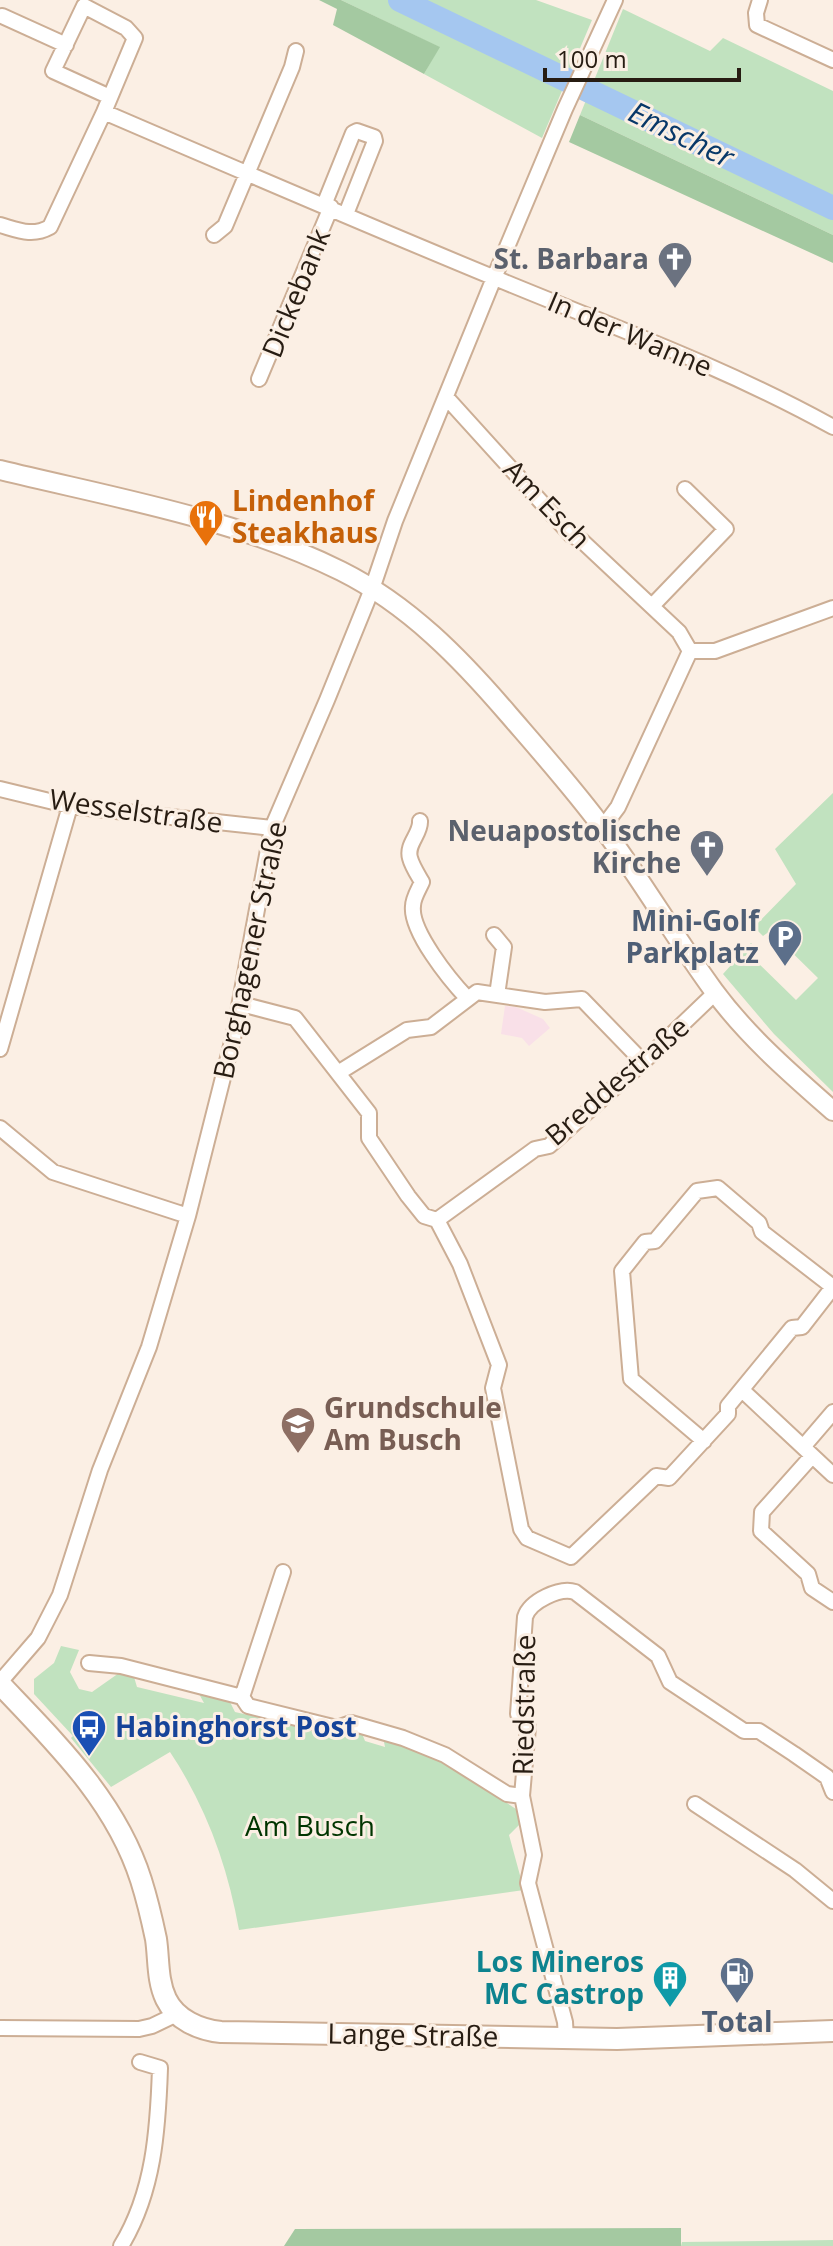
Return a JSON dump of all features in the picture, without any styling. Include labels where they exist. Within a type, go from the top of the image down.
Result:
[{"type":"main road","points":[[0,1683],[77,1766],[116,1826],[141,1880],[156,1940],[161,1983],[166,2000],[177,2014]]},
{"type":"main road","name":"Lange Straße","points":[[177,2014],[191,2023],[221,2032],[688,2038],[833,2031]]},
{"type":"street","name":"Borghagener Straße","points":[[0,1683],[38,1638],[60,1595],[100,1470],[149,1347],[188,1216],[241,1004],[272,828],[372,589],[395,521],[494,278],[586,60],[615,0]]},
{"type":"street","points":[[760,0],[756,13],[757,25],[833,60]]},
{"type":"street","points":[[0,225],[30,233],[39,233],[50,227],[104,112],[135,38],[126,28],[84,6],[53,71],[110,97]]},
{"type":"street","points":[[2,16],[66,45]]},
{"type":"street","points":[[214,235],[225,226],[296,51]]},
{"type":"street","name":"In der Wanne","points":[[104,112],[494,278],[651,341],[789,402],[833,427]]},
{"type":"street","name":"Dickebank","points":[[259,379],[353,133],[357,131],[366,133],[375,141],[346,214]]},
{"type":"street","name":"Am Esch","points":[[446,397],[571,535],[581,540],[679,632],[690,651]]},
{"type":"street","points":[[0,470],[227,526],[291,549],[342,571],[428,629],[476,676],[603,827],[715,993],[763,1048],[833,1111]]},
{"type":"street","points":[[652,606],[726,529],[685,489]]},
{"type":"street","points":[[603,827],[618,807],[690,651],[715,651],[833,608]]},
{"type":"street","name":"Wesselstraße","points":[[0,789],[70,806],[272,828]]},
{"type":"street","points":[[0,1049],[70,806]]},
{"type":"street","points":[[420,821],[421,828],[409,848],[409,857],[422,882],[412,907],[421,934],[467,998]]},
{"type":"street","points":[[494,935],[504,947],[497,995]]},
{"type":"street","points":[[338,1073],[407,1030],[431,1027],[477,992],[545,1002],[582,999],[643,1062]]},
{"type":"street","name":"Breddestraße","points":[[437,1220],[535,1149],[549,1146],[715,993]]},
{"type":"street","points":[[241,1004],[295,1018],[369,1113],[369,1138],[408,1196],[424,1216],[437,1220],[460,1264],[499,1365],[493,1388],[521,1529],[527,1538],[571,1557],[656,1476],[669,1478],[704,1441],[728,1414],[728,1406],[792,1328],[802,1327],[833,1287],[762,1232],[759,1223],[718,1188],[697,1191],[655,1241],[645,1242],[622,1271],[631,1379],[704,1441]]},
{"type":"street","points":[[0,1128],[53,1172],[188,1216]]},
{"type":"street","points":[[742,1390],[833,1475]]},
{"type":"street","points":[[833,1412],[762,1512],[761,1531],[808,1574],[812,1588],[833,1602]]},
{"type":"street","points":[[242,1697],[283,1572]]},
{"type":"street","name":"Riedstraße","points":[[566,2038],[565,2022],[528,1883],[534,1855],[522,1796],[528,1727],[518,1714],[525,1617],[532,1604],[570,1590],[658,1656],[670,1682],[744,1731],[759,1731],[794,1754],[827,1777],[833,1792]]},
{"type":"street","points":[[89,1663],[121,1666],[242,1697],[248,1706],[337,1728],[351,1723],[403,1738],[445,1755],[507,1794],[522,1796]]},
{"type":"street","points":[[695,1804],[795,1870],[833,1901]]},
{"type":"street","points":[[0,2028],[139,2029],[177,2014]]},
{"type":"street","points":[[121,2246],[140,2205],[156,2143],[160,2068],[140,2062]]},
{"type":"shaded area","points":[[505,1006],[516,1007],[543,1019],[550,1028],[529,1046],[522,1038],[501,1034]]},
{"type":"green space","points":[[319,0],[341,0],[440,47],[424,74],[333,25],[337,9]]},
{"type":"green space","points":[[341,0],[536,0],[592,20],[542,138],[424,74],[439,47]]},
{"type":"green space","points":[[623,9],[710,51],[723,38],[833,91],[833,235],[580,115]]},
{"type":"green space","points":[[580,115],[833,235],[833,263],[569,142]]},
{"type":"green space","points":[[833,793],[833,1092],[774,1034],[723,974],[751,943],[759,951],[753,958],[796,1000],[818,978],[770,931],[763,936],[754,927],[796,884],[775,849]]},
{"type":"green space","name":"Am Busch","points":[[61,1646],[79,1650],[70,1672],[79,1689],[92,1692],[119,1673],[134,1677],[137,1687],[204,1703],[198,1692],[229,1700],[235,1712],[339,1736],[355,1729],[361,1731],[365,1741],[385,1747],[383,1737],[444,1761],[519,1811],[523,1821],[509,1835],[524,1890],[239,1930],[229,1883],[214,1838],[205,1815],[170,1752],[111,1787],[71,1738],[73,1736],[34,1694],[34,1679],[54,1663]]},
{"type":"green space","points":[[681,2228],[681,2246],[284,2246],[295,2229]]},
{"type":"green space","points":[[833,2240],[833,2246],[681,2246],[682,2242]]},
{"type":"waterway","name":"Emscher","points":[[400,0],[833,208]]},
{"type":"place","name":"St. Barbara","points":[[675,290]]},
{"type":"place","name":"Lindenhof Steakhaus","points":[[206,548]]},
{"type":"place","name":"Neuapostolische Kirche","points":[[707,878]]},
{"type":"place","name":"Mini-Golf Parkplatz","points":[[785,968]]},
{"type":"place","name":"Grundschule Am Busch","points":[[298,1455]]},
{"type":"place","name":"Habinghorst Post","points":[[89,1758]]},
{"type":"place","name":"Total","points":[[737,2005]]},
{"type":"place","name":"Los Mineros MC Castrop","points":[[670,2009]]}]
